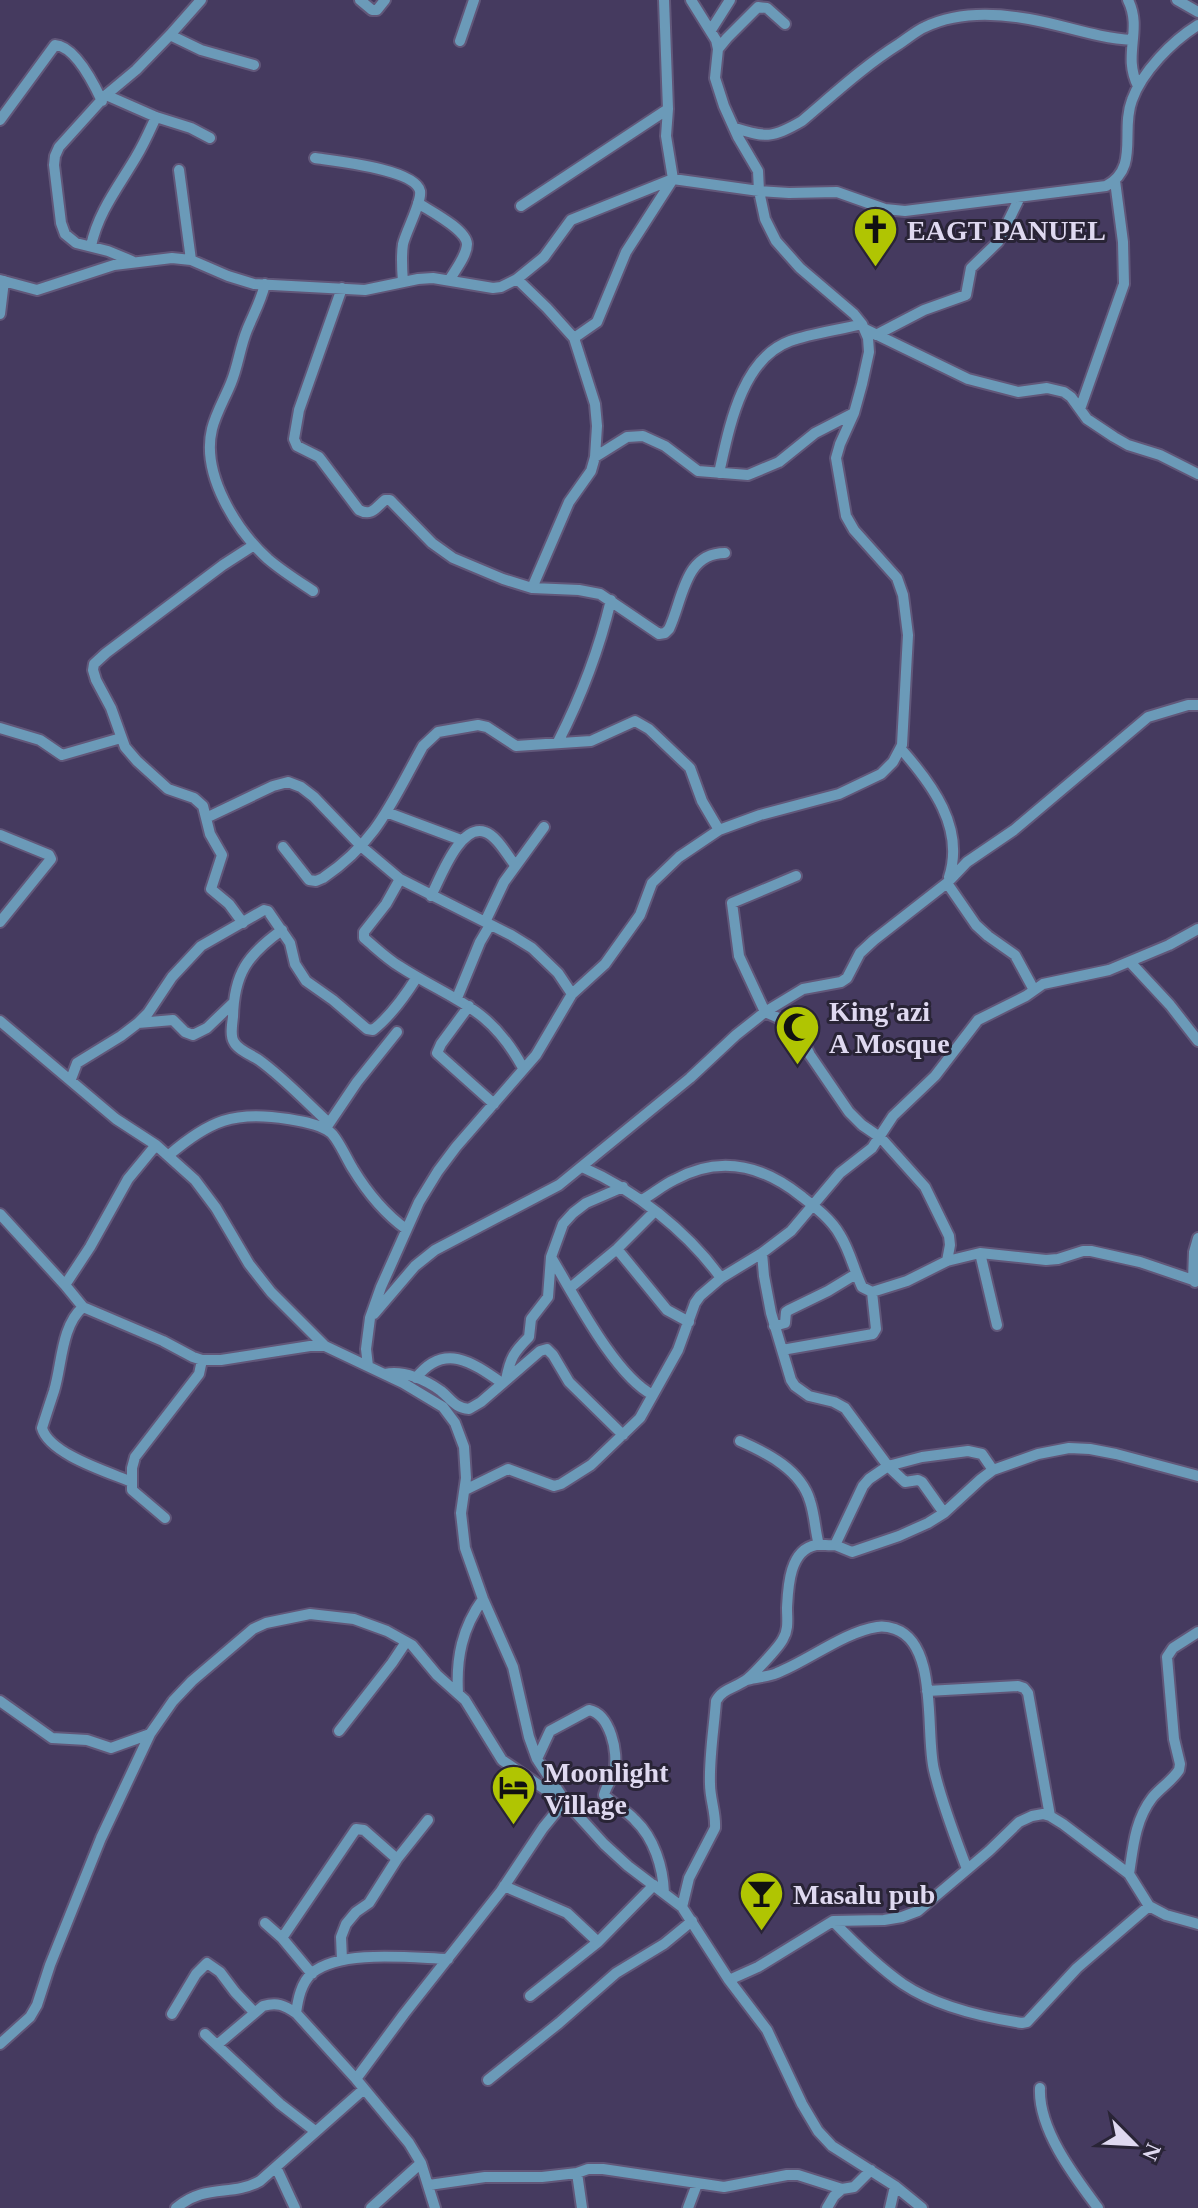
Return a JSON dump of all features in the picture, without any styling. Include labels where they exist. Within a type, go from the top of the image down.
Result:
[{"type":"street","points":[[134,262],[72,241],[63,230],[54,161],[59,147],[201,0]]},
{"type":"street","points":[[360,0],[372,10],[377,10],[385,0]]},
{"type":"street","points":[[460,41],[474,0]]},
{"type":"street","points":[[574,338],[597,322],[626,252],[673,179],[666,136],[664,0]]},
{"type":"street","points":[[691,0],[711,30],[718,49],[715,78],[724,106],[758,171],[765,219],[786,254],[800,268],[876,335],[968,379],[1018,392],[1047,388],[1064,392],[1087,419],[1128,445],[1160,455],[1198,474]]},
{"type":"street","points":[[711,30],[730,0]]},
{"type":"street","points":[[1128,0],[1135,16],[1132,68],[1138,86]]},
{"type":"street","points":[[1177,0],[1198,12]]},
{"type":"street","points":[[718,49],[758,7],[767,8],[785,24]]},
{"type":"street","points":[[735,128],[765,136],[792,127],[877,58],[926,27],[940,22],[980,15],[1004,16],[1097,36],[1132,40]]},
{"type":"street","points":[[0,314],[2,280],[37,290],[46,289],[96,270],[172,258],[191,260],[254,284],[365,290],[433,278],[493,288],[506,286],[544,257],[571,220],[673,179],[759,191],[837,192],[885,209],[905,211],[1106,186],[1123,173],[1130,105],[1138,86],[1165,51],[1198,25]]},
{"type":"street","points":[[170,35],[201,50],[254,65]]},
{"type":"street","points":[[0,120],[55,45],[60,45],[90,76],[104,98],[191,128],[210,138]]},
{"type":"street","points":[[521,206],[668,109]]},
{"type":"street","points":[[91,246],[111,194],[135,158],[156,117]]},
{"type":"street","points":[[315,158],[375,168],[404,177],[418,187],[418,203],[403,247],[403,282]]},
{"type":"street","points":[[179,170],[191,260]]},
{"type":"street","points":[[1080,409],[1124,284],[1123,242],[1115,181]]},
{"type":"street","points":[[876,335],[924,310],[966,295],[970,269],[998,242],[1020,197]]},
{"type":"street","points":[[418,203],[465,237],[466,248],[450,279]]},
{"type":"street","points":[[517,279],[574,338],[595,404],[597,426],[591,471],[569,502],[532,588]]},
{"type":"street","points":[[265,284],[212,428],[209,452],[218,486],[229,510],[254,545],[269,560],[313,591]]},
{"type":"street","points":[[342,288],[299,410],[295,443],[319,457],[359,510],[372,512],[385,500],[390,500],[441,551],[503,579],[532,588],[593,592],[611,600],[659,634],[665,633],[673,620],[681,593],[697,564],[708,555],[725,553]]},
{"type":"street","points":[[368,1366],[366,1349],[370,1318],[419,1202],[438,1171],[536,1055],[572,994],[599,972],[639,918],[652,883],[679,857],[719,830],[760,815],[820,800],[861,784],[881,774],[901,749],[908,635],[903,595],[897,578],[854,530],[846,516],[839,479],[837,451],[854,413],[869,352],[864,327]]},
{"type":"street","points":[[719,473],[733,415],[754,369],[787,342],[864,327]]},
{"type":"street","points":[[595,457],[627,437],[643,436],[665,446],[694,469],[748,475],[779,462],[815,433],[854,413]]},
{"type":"street","points":[[243,923],[229,904],[211,889],[222,855],[210,834],[203,806],[199,801],[168,789],[131,755],[93,670],[94,664],[106,653],[254,545]]},
{"type":"street","points":[[558,742],[586,681],[611,600]]},
{"type":"street","points":[[370,1318],[415,1266],[435,1250],[559,1185],[765,1012],[803,989],[841,982],[847,978],[866,947],[947,883],[967,862],[1014,830],[1148,717],[1198,705]]},
{"type":"street","points":[[283,847],[307,878],[316,881],[337,868],[362,847],[386,812],[423,746],[438,732],[478,725],[487,727],[516,746],[591,741],[635,721],[644,725],[690,768],[702,801],[719,830]]},
{"type":"street","points":[[0,728],[40,740],[62,755],[121,738]]},
{"type":"street","points":[[901,749],[924,777],[948,818],[954,846],[947,883],[976,925],[1015,955],[1034,990]]},
{"type":"street","points":[[206,818],[273,786],[288,782],[301,787],[362,847],[400,879],[511,935],[542,956],[572,994]]},
{"type":"street","points":[[386,812],[461,840]]},
{"type":"street","points":[[457,998],[504,882],[544,827]]},
{"type":"street","points":[[431,896],[461,840],[476,831],[491,836],[515,865]]},
{"type":"street","points":[[0,835],[49,855],[51,859],[0,922]]},
{"type":"street","points":[[796,876],[732,903],[739,956],[765,1012],[790,1023],[798,1031],[810,1055],[842,1102],[862,1125],[881,1138],[925,1187],[949,1236],[947,1261]]},
{"type":"street","points":[[400,879],[363,937],[396,965],[479,1012],[501,1034],[523,1068]]},
{"type":"street","points":[[71,1079],[77,1063],[121,1036],[148,1013],[172,977],[201,946],[263,911],[267,911],[290,943],[295,964],[306,981],[371,1030],[400,1003],[417,977]]},
{"type":"street","points":[[465,1490],[508,1469],[549,1485],[561,1484],[591,1465],[640,1418],[678,1350],[700,1296],[721,1278],[791,1231],[840,1173],[881,1138],[893,1116],[935,1076],[978,1020],[1043,984],[1130,962],[1198,929]]},
{"type":"street","points":[[282,930],[247,960],[237,980],[232,1034],[235,1044],[279,1076],[327,1126],[375,1200],[406,1229]]},
{"type":"street","points":[[1130,962],[1198,1041]]},
{"type":"street","points":[[138,1023],[173,1020],[193,1035],[207,1028],[233,1003]]},
{"type":"street","points":[[469,1006],[437,1053],[494,1104]]},
{"type":"street","points":[[0,1021],[116,1119],[169,1155],[199,1184],[249,1264],[271,1292],[325,1346],[437,1402],[452,1416],[461,1435],[466,1462],[461,1513],[462,1536],[470,1566],[513,1667],[537,1759],[563,1803]]},
{"type":"street","points":[[327,1126],[397,1032]]},
{"type":"street","points":[[169,1155],[208,1126],[249,1115],[327,1126]]},
{"type":"street","points":[[65,1285],[128,1179],[156,1145]]},
{"type":"street","points":[[642,1200],[674,1179],[697,1171],[723,1166],[750,1168],[768,1174],[785,1183],[840,1234],[862,1287],[872,1292],[907,1281],[947,1261],[980,1253],[1046,1260],[1091,1251],[1140,1262],[1196,1282],[1193,1260],[1198,1238]]},
{"type":"street","points":[[582,1167],[642,1200],[704,1257],[721,1278]]},
{"type":"street","points":[[504,1381],[511,1358],[529,1337],[532,1316],[548,1297],[551,1257],[563,1224],[586,1203],[623,1187]]},
{"type":"street","points":[[570,1288],[617,1249],[655,1211]]},
{"type":"street","points":[[0,1214],[83,1307],[202,1360],[325,1346]]},
{"type":"street","points":[[617,1249],[667,1310],[689,1322]]},
{"type":"street","points":[[762,1253],[774,1326],[795,1386],[813,1398],[834,1402],[845,1408],[888,1466],[905,1482],[922,1482],[944,1513]]},
{"type":"street","points":[[980,1253],[997,1325]]},
{"type":"street","points":[[551,1257],[625,1372],[641,1389],[653,1395]]},
{"type":"street","points":[[774,1326],[785,1323],[789,1310],[856,1274]]},
{"type":"street","points":[[782,1350],[873,1334],[876,1329],[872,1292]]},
{"type":"street","points":[[83,1307],[72,1320],[42,1428],[59,1449],[132,1482]]},
{"type":"street","points":[[385,1374],[401,1372],[416,1378],[464,1409],[474,1407],[540,1351],[547,1349],[569,1382],[623,1435]]},
{"type":"street","points":[[416,1378],[430,1365],[454,1357],[504,1381]]},
{"type":"street","points":[[165,1518],[134,1492],[132,1468],[135,1457],[199,1374],[202,1360]]},
{"type":"street","points":[[740,1441],[776,1458],[795,1477],[810,1500],[819,1545]]},
{"type":"street","points":[[747,1680],[784,1638],[788,1581],[806,1550],[819,1545],[835,1545],[844,1550],[859,1551],[899,1536],[944,1513],[993,1470],[1038,1454],[1078,1448],[1149,1462],[1198,1476]]},
{"type":"street","points":[[835,1545],[863,1486],[888,1466],[922,1457],[968,1451],[982,1454],[993,1470]]},
{"type":"street","points":[[458,1693],[457,1674],[463,1636],[483,1599]]},
{"type":"street","points":[[0,2044],[30,2017],[37,2005],[101,1838],[150,1734],[173,1701],[253,1629],[266,1623],[310,1614],[330,1615],[368,1623],[417,1650],[437,1675],[474,1711],[502,1760],[552,1794],[628,1866],[682,1907],[729,1980],[767,2030],[818,2131],[832,2146],[895,2186],[922,2208]]},
{"type":"street","points":[[682,1907],[689,1878],[715,1828],[710,1783],[718,1697],[747,1680],[775,1674],[821,1650],[879,1626],[901,1631],[920,1654],[927,1691],[933,1769],[967,1869]]},
{"type":"street","points":[[1129,1874],[1133,1841],[1145,1807],[1179,1770],[1167,1657],[1173,1648],[1198,1632]]},
{"type":"street","points":[[339,1731],[406,1642]]},
{"type":"street","points":[[927,1691],[1024,1688],[1028,1693],[1050,1816]]},
{"type":"street","points":[[0,1701],[52,1738],[87,1740],[111,1748],[150,1734]]},
{"type":"street","points":[[537,1759],[550,1731],[589,1710],[602,1717],[612,1738],[615,1766],[604,1795],[638,1822],[649,1837],[655,1849],[664,1893]]},
{"type":"street","points":[[356,2079],[504,1886],[549,1818],[563,1803]]},
{"type":"street","points":[[729,1980],[758,1967],[833,1921],[884,1920],[918,1911],[1019,1822],[1043,1814],[1129,1874],[1149,1906],[1166,1915],[1198,1924]]},
{"type":"street","points":[[342,1960],[341,1937],[346,1924],[369,1903],[397,1859],[428,1820]]},
{"type":"street","points":[[282,1938],[356,1829],[364,1830],[397,1859]]},
{"type":"street","points":[[530,1996],[598,1942],[654,1885]]},
{"type":"street","points":[[504,1886],[567,1913],[598,1942]]},
{"type":"street","points":[[833,1921],[866,1955],[905,1985],[929,1998],[949,2006],[1022,2023],[1027,2022],[1077,1968],[1149,1906]]},
{"type":"street","points":[[488,2080],[616,1973],[664,1944],[692,1921]]},
{"type":"street","points":[[265,1923],[312,1974]]},
{"type":"street","points":[[296,2013],[302,1989],[312,1974],[342,1960],[393,1956],[448,1959]]},
{"type":"street","points":[[172,2014],[196,1974],[207,1963],[220,1972],[254,2012]]},
{"type":"street","points":[[217,2045],[263,2006],[283,2005],[296,2013],[402,2133],[421,2163],[435,2208]]},
{"type":"street","points":[[205,2034],[280,2104],[315,2131]]},
{"type":"street","points":[[1040,2088],[1041,2111],[1055,2141],[1072,2174],[1098,2208]]},
{"type":"street","points":[[176,2208],[192,2196],[255,2184],[364,2089]]},
{"type":"street","points":[[371,2208],[421,2163]]},
{"type":"street","points":[[276,2167],[295,2208]]},
{"type":"street","points":[[429,2185],[485,2177],[542,2177],[603,2169],[724,2187],[787,2175],[809,2177],[842,2189],[854,2187],[871,2170]]},
{"type":"street","points":[[577,2173],[582,2208]]},
{"type":"street","points":[[688,2208],[697,2184]]},
{"type":"street","points":[[890,2208],[895,2186]]},
{"type":"street","points":[[827,2208],[842,2189]]},
{"type":"place","name":"EAGT PANUEL","points":[[876,269]]},
{"type":"place","name":"King'azi A Mosque","points":[[798,1066]]},
{"type":"place","name":"Moonlight Village","points":[[513,1827]]},
{"type":"place","name":"Masalu pub","points":[[762,1933]]}]
